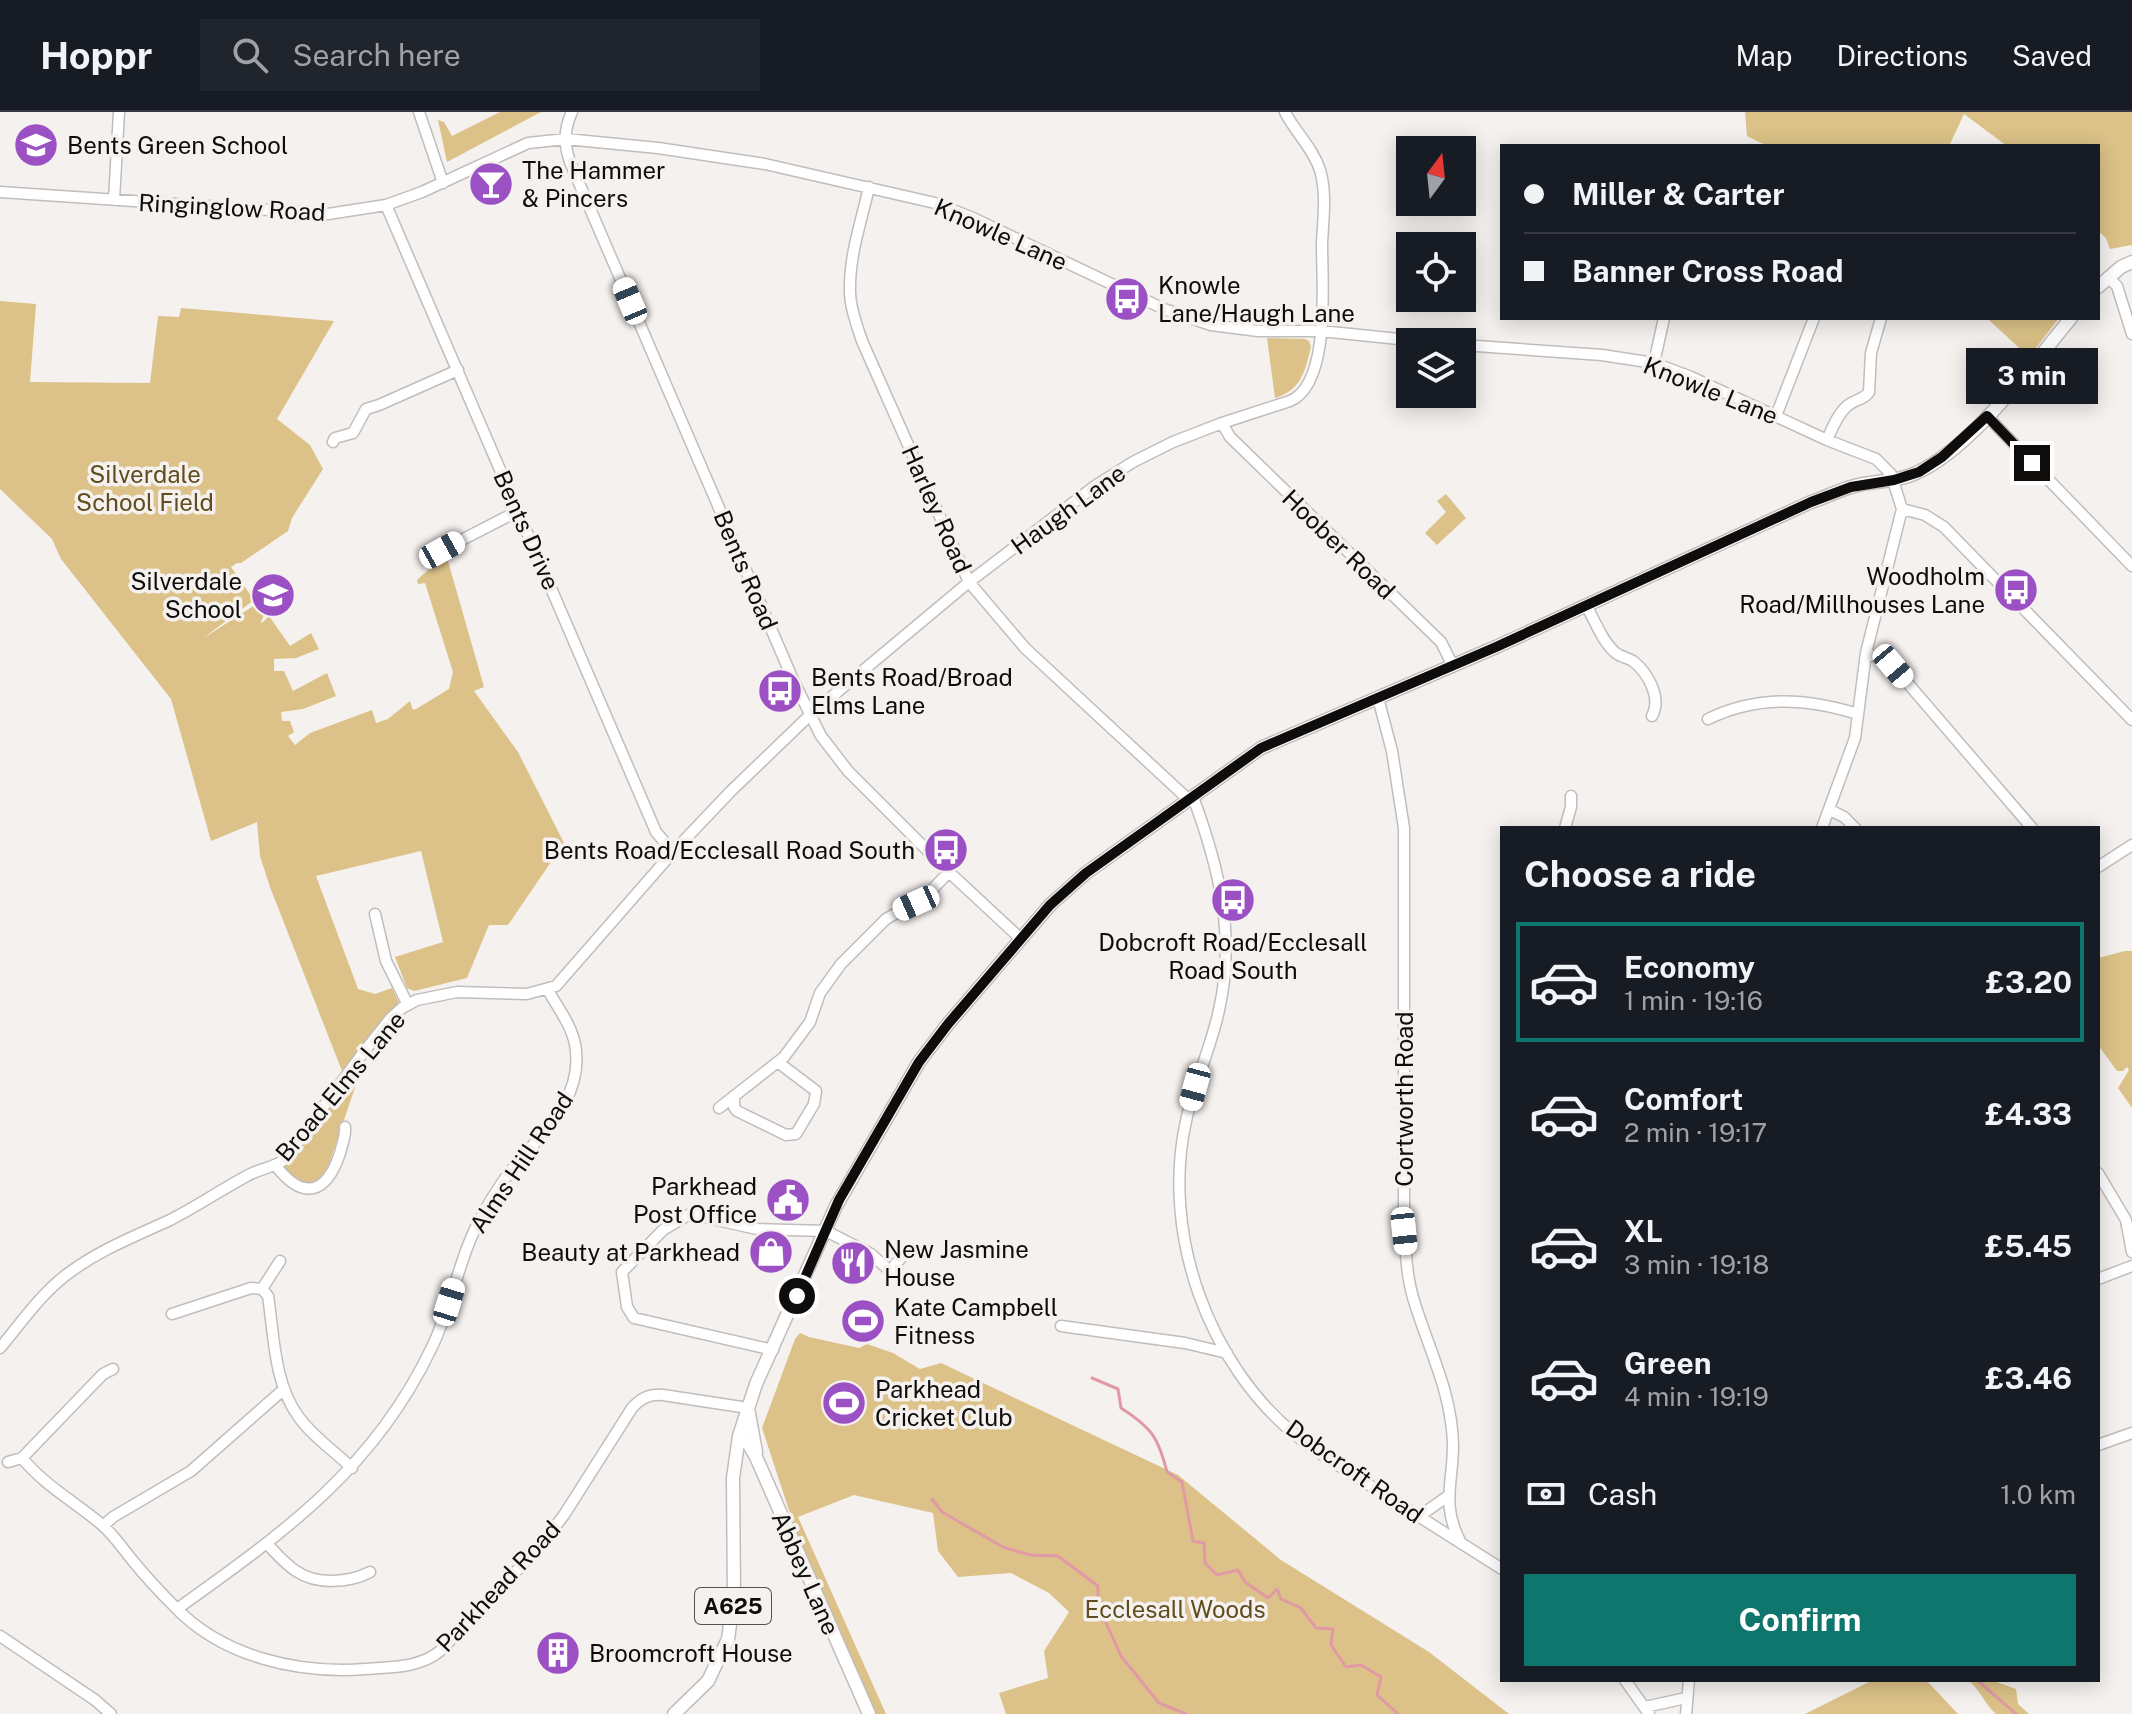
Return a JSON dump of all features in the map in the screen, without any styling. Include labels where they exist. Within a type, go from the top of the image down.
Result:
[{"type":"main road","points":[[2100,285],[2132,262]]},
{"type":"main road","name":"A625","points":[[674,1714],[708,1681],[728,1639],[734,1595],[733,1478],[739,1436],[748,1408],[839,1200],[919,1062],[1050,905],[1086,873],[1261,748],[1453,666],[1811,502],[1851,487],[1894,480],[1926,468],[1987,416],[2069,320]]},
{"type":"main road","points":[[733,1478],[743,1465],[758,1461],[748,1408]]},
{"type":"main road","name":"Abbey Lane","points":[[739,1436],[748,1443],[758,1461],[869,1714]]},
{"type":"street","points":[[114,200],[119,112]]},
{"type":"street","points":[[419,112],[443,183]]},
{"type":"street","points":[[566,139],[572,112]]},
{"type":"street","points":[[1285,112],[1312,152],[1323,185],[1321,331]]},
{"type":"street","name":"Ringinglow Road","points":[[0,192],[301,213],[354,212],[386,205],[443,183],[528,143],[566,139]]},
{"type":"street","name":"Knowle Lane","points":[[566,139],[718,156],[935,203],[1190,319],[1233,329],[1321,331],[1396,339]]},
{"type":"street","name":"Bents Road","points":[[566,139],[566,151],[582,190],[794,682],[821,736],[841,764],[1021,939]]},
{"type":"street","name":"Harley Road","points":[[869,187],[849,288],[853,315],[969,582],[1025,648],[1191,799]]},
{"type":"street","name":"Bents Drive","points":[[386,205],[656,832],[673,852]]},
{"type":"street","points":[[2108,277],[2117,286],[2131,328]]},
{"type":"street","points":[[1654,363],[1664,320]]},
{"type":"street","points":[[1776,416],[1813,320]]},
{"type":"street","points":[[1827,440],[1837,418],[1848,405],[1866,397],[1869,392],[1871,353],[1880,320]]},
{"type":"street","name":"Haugh Lane","points":[[811,714],[969,582],[1095,486],[1153,452],[1303,394],[1312,376],[1321,331]]},
{"type":"street","name":"Knowle Lane","points":[[1476,346],[1602,355],[1654,363],[1876,459],[1894,480]]},
{"type":"street","points":[[333,442],[335,438],[353,433],[366,409],[458,370]]},
{"type":"street","points":[[1987,416],[2132,566]]},
{"type":"street","name":"Hoober Road","points":[[1222,423],[1230,437],[1317,525],[1441,642],[1453,666]]},
{"type":"street","points":[[1823,826],[1855,738],[1866,653],[1902,509],[1894,480]]},
{"type":"street","points":[[1902,509],[1925,515],[1944,527],[2132,720]]},
{"type":"street","points":[[442,550],[518,511]]},
{"type":"street","points":[[1586,605],[1615,652],[1640,668],[1654,691],[1656,709],[1652,716]]},
{"type":"street","points":[[1866,653],[1893,666],[2030,826]]},
{"type":"street","name":"Cortworth Road","points":[[1378,698],[1399,786],[1404,828],[1404,1231],[1415,1303],[1450,1406],[1453,1447],[1448,1496],[1452,1525],[1461,1543]]},
{"type":"street","points":[[1708,719],[1742,705],[1782,701],[1819,703],[1858,714]]},
{"type":"street","points":[[548,990],[563,979],[712,809],[811,714]]},
{"type":"street","points":[[1566,826],[1571,796]]},
{"type":"street","name":"Dobcroft Road","points":[[1191,799],[1213,855],[1224,900],[1227,955],[1219,1013],[1186,1122],[1178,1192],[1180,1227],[1202,1303],[1227,1353],[1249,1384],[1296,1436],[1500,1568]]},
{"type":"street","points":[[1830,810],[1853,826]]},
{"type":"street","points":[[2100,866],[2132,845]]},
{"type":"street","points":[[719,1108],[779,1063],[810,1022],[820,993],[834,971],[886,919],[926,896],[949,872]]},
{"type":"street","points":[[375,914],[386,961],[408,1005]]},
{"type":"street","name":"Broad Elms Lane","points":[[0,1348],[44,1294],[101,1250],[203,1203],[264,1167],[276,1166],[293,1150],[390,1019],[408,1005],[457,992],[527,994],[548,990]]},
{"type":"street","name":"Alms Hill Road","points":[[177,1609],[267,1544],[316,1503],[352,1468],[393,1415],[417,1377],[433,1345],[467,1246],[487,1206],[506,1177],[569,1098],[574,1080],[575,1044],[570,1027],[548,990]]},
{"type":"street","points":[[734,1098],[737,1111],[786,1135],[796,1134],[814,1104],[816,1091],[779,1063]]},
{"type":"street","points":[[276,1166],[296,1185],[303,1188],[320,1186],[334,1172],[345,1127]]},
{"type":"street","points":[[2100,1176],[2126,1220],[2132,1252]]},
{"type":"street","points":[[773,1350],[634,1318],[627,1307],[622,1272],[663,1230],[690,1214],[757,1229],[826,1231],[871,1254],[890,1271],[905,1253]]},
{"type":"street","points":[[262,1289],[280,1261]]},
{"type":"street","points":[[2100,1278],[2132,1266]]},
{"type":"street","points":[[172,1314],[251,1288],[262,1289],[268,1296],[283,1390],[310,1430],[352,1468]]},
{"type":"street","points":[[1061,1326],[1185,1343],[1227,1353]]},
{"type":"street","points":[[8,1462],[22,1458],[103,1374],[113,1369]]},
{"type":"street","points":[[103,1526],[191,1471],[283,1390]]},
{"type":"street","name":"Parkhead Road","points":[[22,1458],[42,1479],[103,1526],[191,1622],[228,1644],[275,1662],[303,1667],[359,1669],[425,1661],[465,1626],[542,1544],[638,1402],[651,1394],[748,1408]]},
{"type":"street","points":[[2100,1444],[2132,1433]]},
{"type":"street","points":[[1414,1513],[1424,1513],[1448,1496]]},
{"type":"street","points":[[267,1544],[290,1567],[305,1576],[334,1581],[370,1572]]},
{"type":"street","points":[[0,1636],[111,1714]]},
{"type":"street","points":[[1626,1682],[1647,1711],[1686,1698]]},
{"type":"street","points":[[1686,1714],[1689,1682]]},
{"type":"green space","points":[[500,112],[541,112],[447,162],[438,120],[444,122],[452,136]]},
{"type":"green space","points":[[1745,112],[2132,112],[2132,245],[2110,249],[2100,233],[2100,144],[2004,144],[1964,114],[1950,144],[1763,144],[1747,136]]},
{"type":"green space","name":"Silverdale School","points":[[0,301],[36,304],[30,382],[150,383],[158,316],[179,317],[181,308],[334,321],[277,419],[310,445],[323,469],[292,518],[288,531],[231,567],[254,600],[202,639],[255,605],[264,615],[261,622],[269,616],[290,646],[311,633],[319,649],[296,658],[274,659],[274,671],[284,671],[293,691],[327,673],[336,696],[303,709],[281,712],[282,721],[290,721],[294,732],[288,736],[295,745],[310,733],[372,710],[376,723],[388,719],[410,701],[413,710],[416,709],[449,689],[453,672],[425,583],[418,584],[417,580],[446,554],[484,687],[474,691],[518,752],[564,843],[508,925],[489,925],[467,978],[414,991],[407,988],[395,957],[443,942],[421,851],[316,876],[358,989],[375,994],[392,988],[399,1003],[342,1071],[270,887],[260,856],[257,822],[211,841],[171,699],[61,559],[52,539],[0,489]]},
{"type":"green space","points":[[1989,320],[2057,320],[2029,357]]},
{"type":"green space","points":[[1267,338],[1305,339],[1311,347],[1304,372],[1296,385],[1275,398]]},
{"type":"green space","points":[[1446,494],[1466,518],[1437,545],[1425,533],[1446,512],[1437,501]]},
{"type":"green space","points":[[2132,951],[2132,1108],[2118,1088],[2129,1070],[2127,1067],[2117,1071],[2100,1048],[2100,957]]},
{"type":"green space","points":[[365,1058],[325,1176],[315,1183],[301,1183],[285,1170],[286,1162]]},
{"type":"green space","name":"Ecclesall Woods","points":[[800,1333],[859,1348],[867,1344],[893,1353],[920,1369],[941,1363],[1178,1475],[1281,1560],[1429,1652],[1509,1714],[1006,1714],[999,1693],[1048,1678],[1044,1651],[1069,1612],[1049,1593],[1011,1573],[958,1577],[938,1551],[933,1513],[854,1495],[798,1517],[886,1714],[876,1714],[809,1571],[762,1428],[795,1339]]},
{"type":"green space","points":[[1869,1682],[1928,1682],[1958,1714],[1805,1714]]},
{"type":"green space","points":[[1969,1682],[1997,1682],[2016,1689],[2018,1704],[2029,1714],[1996,1714]]},
{"type":"waterway","points":[[1092,1378],[1118,1389],[1121,1408],[1152,1434],[1167,1472],[1182,1482],[1193,1541],[1204,1543],[1205,1563],[1217,1575],[1238,1570],[1245,1582],[1268,1598],[1277,1589],[1281,1599],[1301,1608],[1316,1628],[1333,1629],[1331,1645],[1346,1667],[1361,1665],[1381,1677],[1377,1695],[1398,1714]]},
{"type":"waterway","points":[[932,1499],[942,1512],[1003,1547],[1030,1555],[1058,1556],[1098,1586],[1098,1605],[1121,1656],[1159,1703],[1186,1714]]},
{"type":"waterway","points":[[1979,1682],[2016,1714]]},
{"type":"place","name":"Bents Green School","points":[[36,145]]},
{"type":"place","name":"The Hammer & Pincers","points":[[491,184]]},
{"type":"place","name":"Knowle Lane/Haugh Lane","points":[[1127,299]]},
{"type":"place","name":"Woodholm Road/Millhouses Lane","points":[[2016,590]]},
{"type":"place","name":"Silverdale School","points":[[273,595]]},
{"type":"place","name":"Bents Road/Broad Elms Lane","points":[[780,691]]},
{"type":"place","name":"Bents Road/Ecclesall Road South","points":[[946,850]]},
{"type":"place","name":"Dobcroft Road/Ecclesall Road South","points":[[1233,900]]},
{"type":"place","name":"Parkhead Post Office","points":[[788,1200]]},
{"type":"place","name":"Beauty at Parkhead","points":[[771,1252]]},
{"type":"place","name":"New Jasmine House","points":[[853,1263]]},
{"type":"place","name":"Kate Campbell Fitness","points":[[863,1321]]},
{"type":"place","name":"Parkhead Cricket Club","points":[[844,1403]]},
{"type":"place","name":"Broomcroft House","points":[[558,1653]]},
{"type":"route","points":[[797,1296],[839,1200],[899,1094],[948,1024],[1050,905],[1086,873],[1261,748],[1428,678],[1811,502],[1851,487],[1894,480],[1919,472],[1942,457],[1987,416],[2032,463]]},
{"type":"park label","name":"Silverdale School Field","points":[[145,488]]}]
